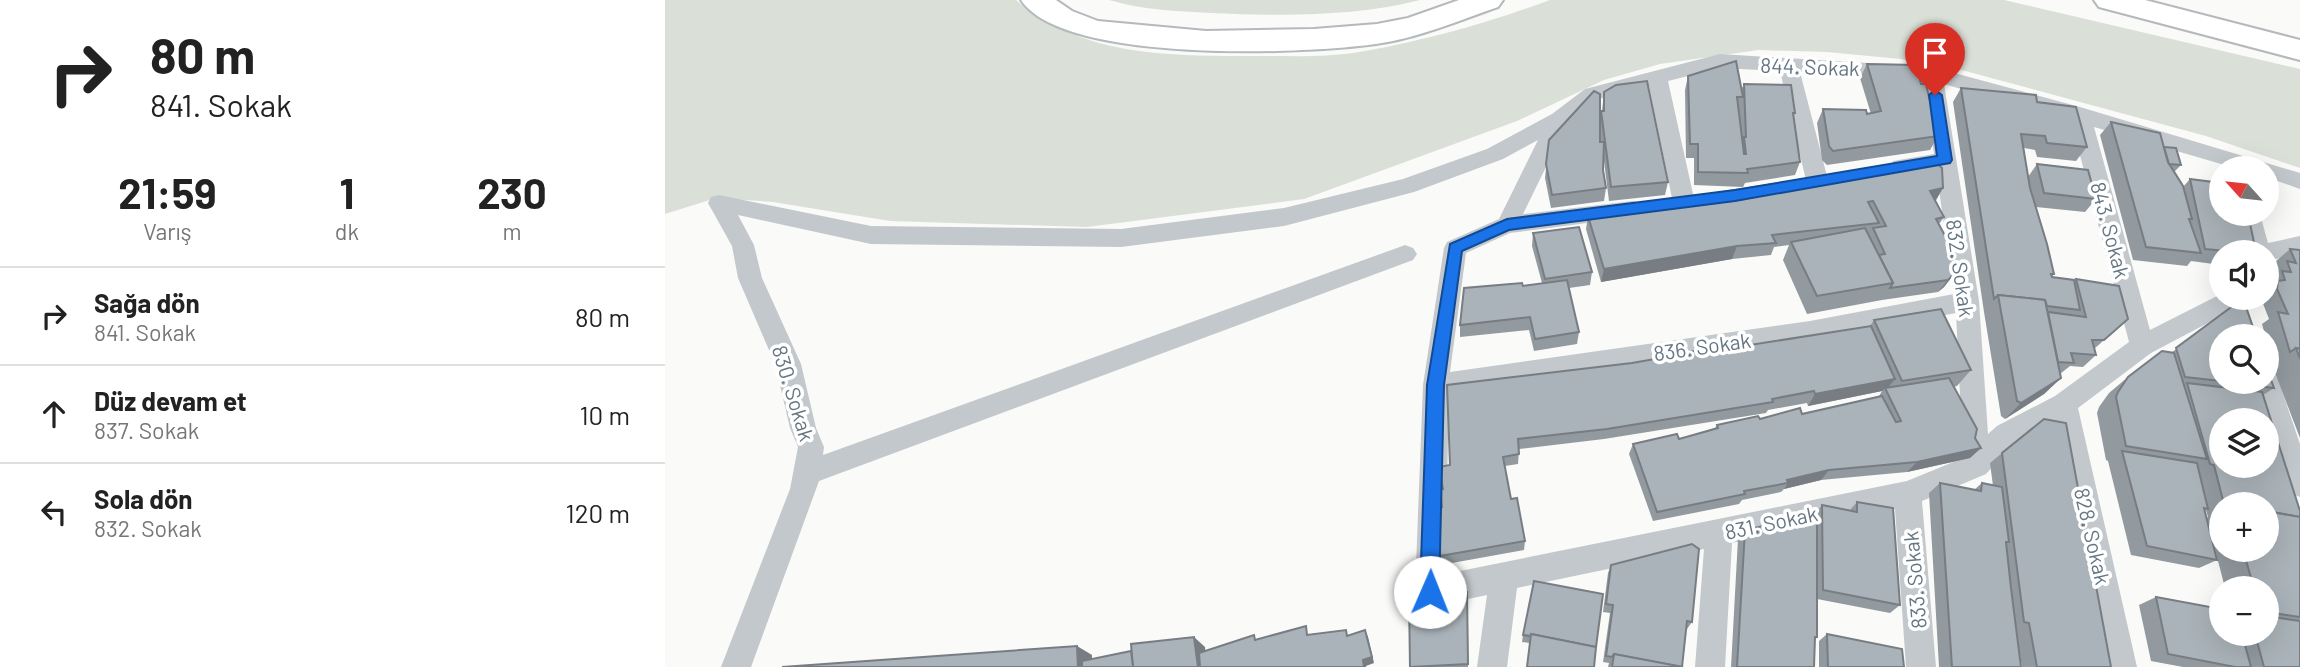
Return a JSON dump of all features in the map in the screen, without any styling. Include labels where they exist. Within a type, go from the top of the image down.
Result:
[{"type":"highway","points":[[1036,0],[1062,18],[1094,30],[1206,41],[1314,40],[1377,34],[1414,26],[1488,0]]},
{"type":"highway","points":[[1064,0],[1090,13],[1124,20],[1261,28],[1318,26],[1390,18],[1442,0]]},
{"type":"highway","points":[[2109,0],[2300,50]]},
{"type":"highway","points":[[2204,0],[2300,25]]},
{"type":"street","name":"844. Sokak","points":[[1507,225],[1533,167],[1559,119],[1592,94],[1720,61],[1932,74],[2080,114],[2213,156]]},
{"type":"street","points":[[1790,66],[1817,180]]},
{"type":"street","name":"832. Sokak","points":[[1932,74],[1967,301],[1977,465]]},
{"type":"street","points":[[1657,76],[1684,203]]},
{"type":"street","name":"843. Sokak","points":[[2080,114],[2142,346]]},
{"type":"street","name":"830. Sokak","points":[[736,667],[791,523],[807,473],[811,447],[803,428],[788,364],[750,278],[743,245],[719,203],[871,235],[1121,238],[1284,217],[1406,186],[1495,154],[1559,119]]},
{"type":"street","points":[[1881,170],[1945,160]]},
{"type":"street","name":"844. Sokak","points":[[2279,174],[2300,181]]},
{"type":"street","points":[[1790,185],[1843,176]]},
{"type":"street","points":[[1436,385],[1455,248],[1507,225],[1710,200]]},
{"type":"street","points":[[2279,249],[2300,245]]},
{"type":"street","points":[[807,473],[1405,254]]},
{"type":"street","name":"836. Sokak","points":[[1436,385],[1810,331],[1967,301]]},
{"type":"street","name":"831. Sokak","points":[[1436,385],[1430,592],[1908,494],[1977,465],[2005,434],[2064,404],[2142,346],[2212,310]]},
{"type":"street","points":[[2241,310],[2246,323]]},
{"type":"street","points":[[2270,394],[2300,484]]},
{"type":"street","name":"828. Sokak","points":[[2064,404],[2122,667]]},
{"type":"street","name":"833. Sokak","points":[[1908,494],[1921,667]]},
{"type":"street","points":[[1710,667],[1719,532]]},
{"type":"street","points":[[1492,667],[1504,578]]},
{"type":"shaded area","points":[[665,0],[1016,0],[1042,19],[1070,33],[1129,49],[1191,55],[1323,56],[1389,47],[1435,36],[1550,0],[2004,0],[2300,69],[2300,168],[2279,161],[2279,156],[2265,156],[2206,136],[1932,62],[1827,52],[1758,50],[1660,64],[1604,80],[1517,121],[1304,199],[1087,227],[890,221],[773,202],[716,198],[665,214]]},
{"type":"shaded area","points":[[1109,0],[1420,0],[1369,10],[1290,15],[1172,11]]},
{"type":"building","points":[[1736,61],[1743,97],[1737,97],[1744,154],[1744,84],[1791,85],[1800,162],[1747,169],[1748,173],[1698,172],[1698,144],[1690,144],[1688,76]]},
{"type":"building","points":[[1867,64],[1917,65],[1921,84],[1926,84],[1938,136],[1833,151],[1829,146],[1823,109],[1866,110],[1867,114],[1881,111]]},
{"type":"building","points":[[1647,81],[1668,182],[1611,187],[1601,111],[1604,111],[1604,92],[1616,85]]},
{"type":"building","points":[[1961,88],[2036,95],[2037,102],[2076,107],[2087,147],[2047,143],[2045,136],[2021,134],[2030,188],[2047,244],[2054,274],[2051,274],[2052,277],[2074,280],[2080,310],[2047,306],[2045,300],[1998,295],[1994,299]]},
{"type":"building","points":[[1594,91],[1600,94],[1600,142],[1604,142],[1603,170],[1606,188],[1552,195],[1546,164],[1549,140]]},
{"type":"building","points":[[2111,122],[2160,133],[2168,162],[2183,186],[2192,219],[2189,219],[2201,253],[2146,247]]},
{"type":"building","points":[[2164,147],[2176,148],[2181,165],[2169,164]]},
{"type":"building","points":[[1934,161],[1942,168],[1943,188],[1930,191],[1944,217],[1936,219],[1950,245],[1954,274],[1948,280],[1890,288],[1893,283],[1879,255],[1885,254],[1873,228],[1886,226],[1873,201],[1868,202],[1879,223],[1772,235],[1776,243],[1737,246],[1604,269],[1588,216],[1645,204]]},
{"type":"building","points":[[2037,164],[2088,170],[2096,199],[2044,193]]},
{"type":"building","points":[[2190,179],[2209,181],[2209,226],[2251,226],[2253,240],[2209,240],[2209,249],[2205,249]]},
{"type":"building","points":[[1579,227],[1592,272],[1545,279],[1533,233]]},
{"type":"building","points":[[1865,228],[1893,283],[1817,296],[1791,242]]},
{"type":"building","points":[[2290,249],[2300,250],[2300,349],[2296,348],[2290,352],[2278,312],[2288,314],[2279,294],[2279,281],[2285,280],[2282,271],[2291,272],[2287,261],[2296,263]]},
{"type":"building","points":[[2076,279],[2119,286],[2128,319],[2104,340],[2092,340],[2096,355],[2071,353],[2074,363],[2058,362],[2048,312],[2086,317]]},
{"type":"building","points":[[1567,280],[1579,332],[1535,339],[1530,317],[1460,325],[1464,288],[1522,283],[1523,286]]},
{"type":"building","points":[[1998,295],[2045,300],[2061,378],[2021,403],[2017,401]]},
{"type":"building","points":[[1941,309],[1971,370],[1902,381],[1874,320]]},
{"type":"building","points":[[2227,310],[2247,310],[2252,324],[2209,324],[2209,380],[2185,377],[2176,348]]},
{"type":"building","points":[[1871,326],[1895,379],[1607,429],[1518,439],[1519,454],[1503,457],[1511,499],[1517,498],[1525,541],[1440,556],[1435,508],[1442,507],[1440,489],[1443,489],[1439,467],[1450,465],[1447,385],[1632,363],[1672,354],[1712,351]]},
{"type":"building","points":[[2162,351],[2174,353],[2207,459],[2126,446],[2116,397],[2128,377]]},
{"type":"building","points":[[1949,378],[1977,429],[1975,438],[1981,448],[1917,462],[1829,470],[1787,480],[1788,483],[1744,491],[1745,494],[1657,512],[1633,444],[1677,434],[1679,439],[1718,428],[1717,425],[1758,416],[1760,419],[1800,408],[1802,414],[1882,396],[1896,422],[1901,421],[1885,388]]},
{"type":"building","points":[[2187,383],[2209,386],[2209,394],[2263,394],[2267,408],[2209,408],[2209,460]]},
{"type":"building","points":[[2044,419],[2066,423],[2111,667],[2037,667],[2029,623],[2024,622],[2002,453]]},
{"type":"building","points":[[2279,445],[2300,517],[2279,513],[2279,492],[2221,492],[2217,478],[2279,478]]},
{"type":"building","points":[[2122,451],[2197,463],[2208,509],[2204,508],[2209,528],[2209,558],[2147,546]]},
{"type":"building","points":[[1940,483],[1981,491],[1982,483],[2002,487],[2021,667],[1952,667]]},
{"type":"building","points":[[1857,502],[1893,508],[1900,605],[1823,590],[1822,505],[1857,512]]},
{"type":"building","points":[[2279,513],[2300,517],[2300,617],[2279,614],[2279,576],[2251,576],[2246,562],[2279,562]]},
{"type":"building","points":[[1817,514],[1817,637],[1814,667],[1737,667],[1745,530]]},
{"type":"building","points":[[1692,544],[1699,549],[1692,622],[1687,621],[1682,667],[1614,654],[1612,657],[1606,656],[1613,605],[1606,604],[1611,565]]},
{"type":"building","points":[[1534,581],[1603,594],[1596,647],[1531,634],[1523,635]]},
{"type":"building","points":[[1467,592],[1468,664],[1410,667],[1409,597]]},
{"type":"building","points":[[2156,597],[2209,607],[2209,646],[2245,646],[2251,667],[2235,667],[2168,654]]},
{"type":"building","points":[[2279,618],[2300,621],[2300,667],[2264,667],[2258,646],[2279,646]]},
{"type":"building","points":[[1306,626],[1307,635],[1346,630],[1347,636],[1365,630],[1372,657],[1363,660],[1364,667],[1200,667],[1199,653],[1254,635],[1255,640]]},
{"type":"building","points":[[1531,634],[1596,647],[1594,667],[1527,667]]},
{"type":"building","points":[[1827,634],[1902,649],[1904,667],[1828,667]]},
{"type":"building","points":[[1194,637],[1198,667],[1133,667],[1131,644]]},
{"type":"building","points":[[1077,646],[1078,667],[782,667]]},
{"type":"building","points":[[1131,651],[1133,667],[1082,667],[1082,661]]},
{"type":"building","points":[[1614,654],[1683,667],[1612,667]]},
{"type":"route","points":[[1430,592],[1431,483],[1436,385],[1455,248],[1507,225],[1735,196],[1945,160],[1935,95]]}]
